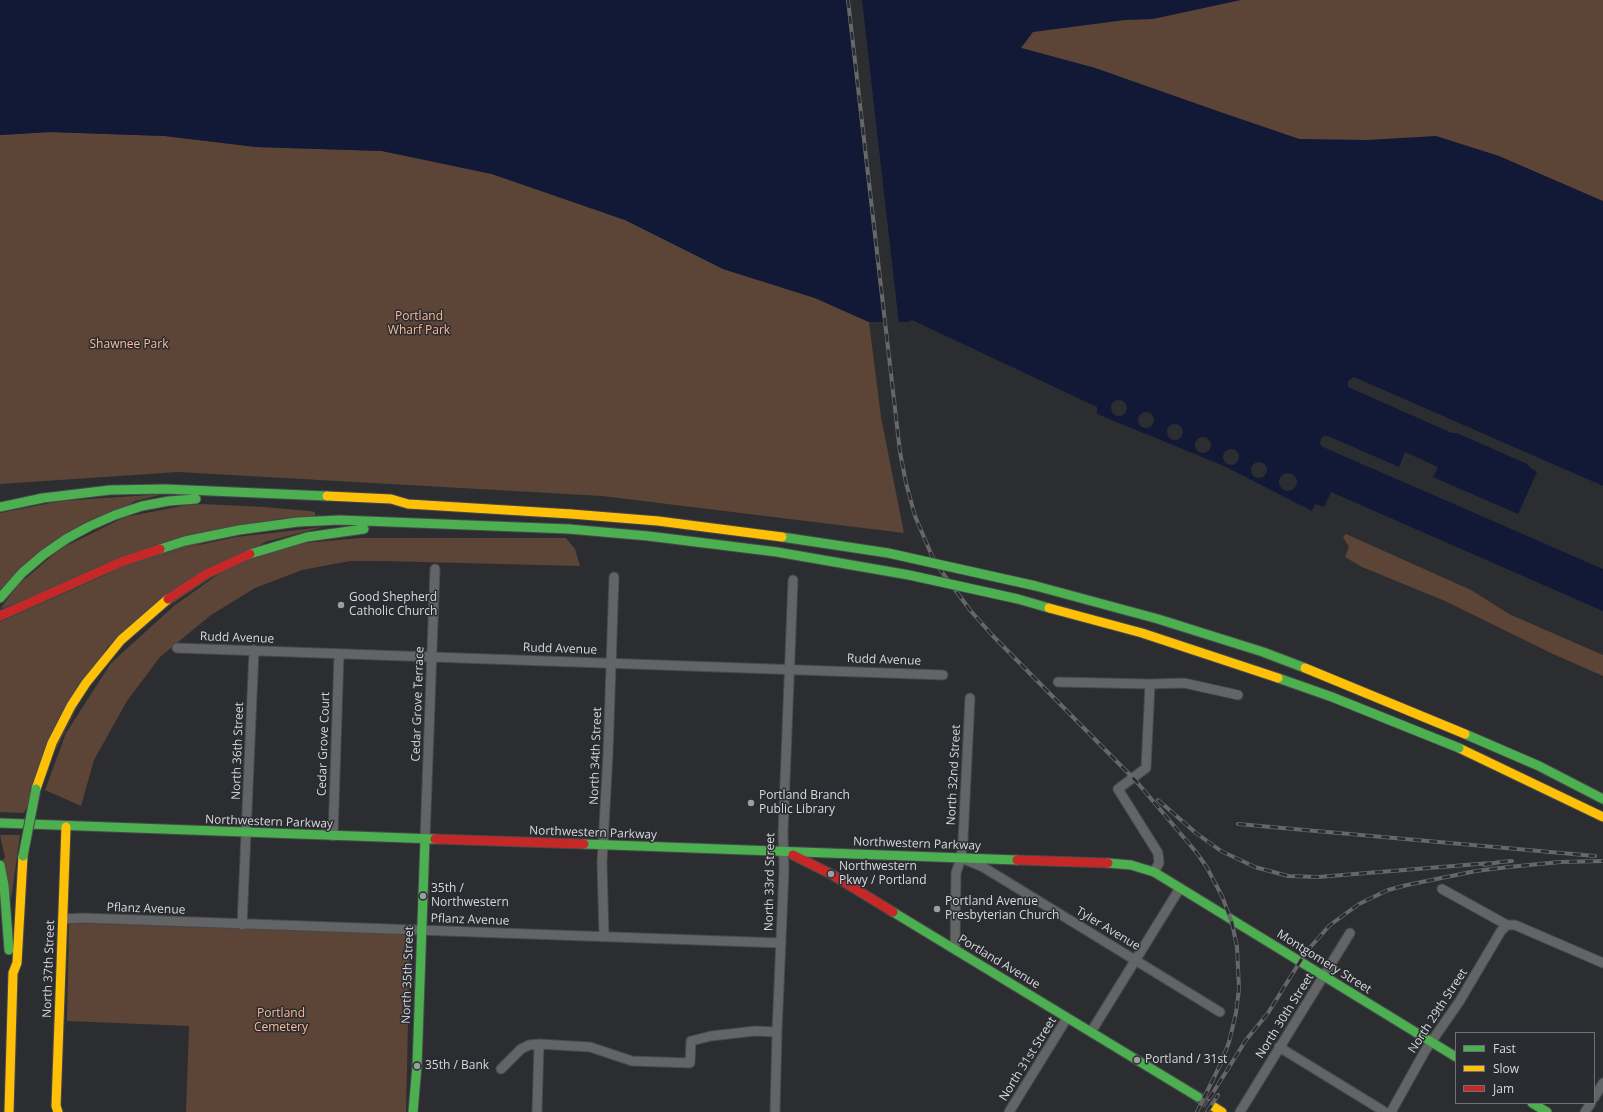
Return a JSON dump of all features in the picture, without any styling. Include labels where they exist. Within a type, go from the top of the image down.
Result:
[{"type":"main road","points":[[0,507],[43,498],[82,493],[144,489],[383,498],[391,499],[404,510]]},
{"type":"main road","points":[[0,598],[14,581],[43,555],[78,532],[115,515],[156,503],[177,500],[208,499],[391,507],[404,510]]},
{"type":"main road","points":[[0,612],[85,572],[131,554],[207,532],[264,522],[404,510],[472,508],[658,521],[743,531],[888,553],[1036,586],[1158,619],[1262,652],[1308,669],[1539,766],[1603,799]]},
{"type":"main road","points":[[0,616],[96,572],[160,548],[213,535],[266,526],[324,520],[358,520],[413,524],[569,529],[648,536],[784,553],[909,575],[1018,599],[1142,633],[1251,668],[1332,697],[1459,748],[1603,817]]},
{"type":"main road","points":[[13,973],[17,963],[23,856],[36,789],[52,743],[68,712],[86,683],[121,640],[151,612],[173,595],[230,562],[255,552],[280,544],[333,532],[413,524]]},
{"type":"main road","name":"Northwestern Parkway","points":[[0,823],[66,827],[1112,863],[1137,866],[1154,872],[1180,888]]},
{"type":"main road","name":"North 37th Street","points":[[58,1112],[56,1101],[66,827]]},
{"type":"main road","name":"North 35th Street","points":[[413,1112],[417,1066],[425,839]]},
{"type":"main road","name":"Portland Avenue","points":[[785,852],[813,864],[1198,1097]]},
{"type":"main road","points":[[0,865],[4,885],[13,973],[9,1112]]},
{"type":"main road","name":"Montgomery Street","points":[[1180,888],[1455,1056]]},
{"type":"main road","points":[[1534,1104],[1547,1112]]},
{"type":"street","name":"Cedar Grove Terrace","points":[[425,839],[435,569]]},
{"type":"street","name":"North 34th Street","points":[[604,937],[603,845],[612,663],[614,577]]},
{"type":"street","name":"North 33rd Street","points":[[775,1112],[785,852],[783,832],[793,580]]},
{"type":"street","name":"Rudd Avenue","points":[[177,648],[943,674]]},
{"type":"street","name":"North 36th Street","points":[[242,925],[254,650]]},
{"type":"street","name":"Cedar Grove Court","points":[[333,836],[339,654]]},
{"type":"street","points":[[1058,682],[1150,684],[1184,683],[1238,695]]},
{"type":"street","points":[[1150,684],[1146,768],[1118,789],[1158,852],[1159,863],[1154,872]]},
{"type":"street","name":"North 32nd Street","points":[[955,949],[956,872],[961,858],[970,698]]},
{"type":"street","name":"Tyler Avenue","points":[[961,858],[983,867],[1220,1012]]},
{"type":"street","points":[[1091,1032],[1180,888]]},
{"type":"street","points":[[1442,889],[1507,925],[1515,925],[1603,963]]},
{"type":"street","name":"Pflanz Avenue","points":[[62,919],[83,918],[242,925],[781,943]]},
{"type":"street","name":"North 29th Street","points":[[1391,1112],[1431,1042],[1459,1002],[1501,932],[1507,925]]},
{"type":"street","name":"North 30th Street","points":[[1240,1112],[1350,933]]},
{"type":"street","name":"North 31st Street","points":[[1009,1112],[1067,1018]]},
{"type":"street","points":[[501,1069],[521,1049],[529,1045],[539,1044],[590,1047],[632,1061],[690,1063],[691,1041],[712,1036],[755,1031],[777,1032]]},
{"type":"street","points":[[536,1112],[539,1044]]},
{"type":"street","points":[[1280,1047],[1385,1112]]},
{"type":"street","points":[[1595,1096],[1603,1083]]},
{"type":"green space","points":[[1077,0],[1603,0],[1603,228],[1299,139],[1095,68],[1021,48],[998,25]]},
{"type":"green space","name":"Portland Wharf Park","points":[[50,132],[165,136],[256,147],[382,151],[492,174],[625,220],[723,269],[815,298],[869,322],[881,417],[904,533],[602,496],[178,472],[0,484],[0,135]]},
{"type":"green space","points":[[164,494],[135,501],[0,589],[0,513],[61,501]]},
{"type":"green space","points":[[203,504],[310,511],[315,512],[315,516],[276,519],[0,609],[18,585],[60,549],[125,517],[187,505]]},
{"type":"green space","points":[[323,527],[265,542],[107,647],[24,813],[0,812],[0,622],[110,573],[194,546],[236,537]]},
{"type":"green space","points":[[1346,534],[1471,590],[1509,614],[1603,655],[1603,676],[1553,654],[1445,601],[1362,567],[1345,557],[1349,547],[1343,537]]},
{"type":"green space","points":[[361,538],[566,538],[575,549],[580,566],[350,561],[302,570],[255,588],[211,615],[160,657],[127,701],[94,760],[81,806],[45,790],[66,733],[111,663],[175,605],[227,568],[293,544]]},
{"type":"green space","points":[[0,835],[20,835],[11,900],[3,859],[5,858]]},
{"type":"green space","name":"Portland Cemetery","points":[[69,923],[410,934],[406,1112],[186,1112],[189,1026],[67,1021]]},
{"type":"water","points":[[0,0],[1241,0],[1153,19],[1125,20],[1033,32],[1021,48],[1095,68],[1299,139],[1367,140],[1436,136],[1499,156],[1603,201],[1603,486],[1569,471],[1545,526],[1546,544],[1603,569],[1603,611],[1331,492],[1324,507],[1315,504],[1312,511],[1224,466],[1097,414],[1097,407],[912,320],[907,322],[869,322],[815,298],[723,269],[625,220],[492,174],[382,151],[256,147],[165,136],[50,132],[0,135]]},
{"type":"pier","points":[[846,0],[862,0],[899,324],[883,324]]},
{"type":"pier","points":[[1354,377],[1603,486],[1603,488],[1570,474],[1548,525],[1554,529],[1548,543],[1603,567],[1603,569],[1323,447],[1320,444],[1321,438],[1328,436],[1399,467],[1405,452],[1438,467],[1433,477],[1518,514],[1537,472],[1526,463],[1457,433],[1452,433],[1350,388],[1348,386],[1348,381]]},
{"type":"pier","points":[[1116,400],[1122,400],[1127,405],[1125,414],[1122,416],[1116,416],[1111,411],[1111,405]]},
{"type":"pier","points":[[1143,412],[1149,412],[1154,417],[1152,426],[1149,428],[1143,428],[1138,423],[1138,417]]},
{"type":"pier","points":[[1172,424],[1178,424],[1183,429],[1181,438],[1178,440],[1172,440],[1167,435],[1167,429]]},
{"type":"pier","points":[[1200,437],[1206,437],[1211,442],[1209,451],[1206,453],[1200,453],[1195,448],[1195,442]]},
{"type":"pier","points":[[1228,449],[1234,449],[1239,454],[1237,463],[1234,465],[1228,465],[1223,460],[1223,454]]},
{"type":"pier","points":[[1256,462],[1262,462],[1267,467],[1265,476],[1262,478],[1256,478],[1251,473],[1251,467]]},
{"type":"pier","points":[[1288,473],[1294,476],[1297,482],[1294,488],[1288,491],[1282,488],[1279,482],[1282,476]]},
{"type":"tunnel","points":[[1198,1097],[1214,1107]]},
{"type":"railway","points":[[848,0],[900,452],[906,483],[915,516],[932,556],[939,568],[970,610],[992,635],[1136,781],[1196,852],[1206,866],[1222,896],[1232,923],[1237,947],[1239,989],[1236,1013],[1229,1042],[1221,1063],[1197,1112]]},
{"type":"railway","points":[[1158,800],[1196,833],[1221,851],[1255,867],[1288,876],[1318,877],[1490,863]]},
{"type":"railway","points":[[1238,824],[1595,856]]},
{"type":"railway","points":[[1484,865],[1512,861]]},
{"type":"railway","points":[[1209,1099],[1246,1040],[1268,1013],[1306,952],[1330,925],[1359,904],[1388,890],[1476,871],[1560,862],[1603,861]]},
{"type":"railway","points":[[1207,1112],[1218,1095]]},
{"type":"traffic: fast","points":[[0,507],[43,498],[110,490],[165,489],[327,496]]},
{"type":"traffic: fast","points":[[0,598],[22,573],[43,555],[66,539],[90,526],[115,515],[142,506],[169,501],[196,499]]},
{"type":"traffic: fast","points":[[160,549],[185,541],[239,530],[298,522],[340,520],[569,529]]},
{"type":"traffic: fast","points":[[250,554],[307,537],[364,529]]},
{"type":"traffic: fast","points":[[569,529],[648,536],[777,552],[909,575],[1018,599],[1049,608]]},
{"type":"traffic: fast","points":[[782,537],[888,553],[1036,586],[1158,619],[1263,652],[1305,668]]},
{"type":"traffic: fast","points":[[1278,678],[1332,697],[1459,748]]},
{"type":"traffic: fast","points":[[1465,734],[1539,766],[1603,799]]},
{"type":"traffic: fast","points":[[23,856],[36,789]]},
{"type":"traffic: fast","points":[[0,823],[435,839]]},
{"type":"traffic: fast","points":[[413,1112],[417,1066],[425,839]]},
{"type":"traffic: fast","points":[[584,844],[1017,860]]},
{"type":"traffic: fast","points":[[1108,863],[1131,865],[1154,872],[1455,1056]]},
{"type":"traffic: fast","points":[[0,865],[4,885],[9,950]]},
{"type":"traffic: fast","points":[[893,912],[1198,1097]]},
{"type":"traffic: fast","points":[[1534,1104],[1547,1112]]},
{"type":"traffic: slow","points":[[327,496],[391,499],[408,504],[571,514]]},
{"type":"traffic: slow","points":[[571,514],[658,521],[782,537]]},
{"type":"traffic: slow","points":[[36,789],[52,743],[71,706],[86,683],[121,640],[168,599]]},
{"type":"traffic: slow","points":[[1049,608],[1142,633],[1278,678]]},
{"type":"traffic: slow","points":[[1305,668],[1465,734]]},
{"type":"traffic: slow","points":[[1459,748],[1603,817]]},
{"type":"traffic: slow","points":[[58,1112],[56,1106],[66,827]]},
{"type":"traffic: slow","points":[[9,1112],[13,973],[17,963],[23,856]]},
{"type":"traffic: slow","points":[[1214,1107],[1222,1112]]},
{"type":"traffic: jam","points":[[0,616],[121,562],[160,549]]},
{"type":"traffic: jam","points":[[168,599],[206,574],[250,554]]},
{"type":"traffic: jam","points":[[435,839],[584,844]]},
{"type":"traffic: jam","points":[[793,855],[831,874],[893,912]]},
{"type":"traffic: jam","points":[[1017,860],[1108,863]]},
{"type":"place","name":"Good Shepherd Catholic Church","points":[[341,605]]},
{"type":"place","name":"Portland Branch Public Library","points":[[751,803]]},
{"type":"place","name":"Northwestern Pkwy / Portland","points":[[831,874]]},
{"type":"place","name":"35th / Northwestern","points":[[423,896]]},
{"type":"place","name":"Portland Avenue Presbyterian Church","points":[[937,909]]},
{"type":"place","name":"Portland / 31st","points":[[1137,1060]]},
{"type":"place","name":"35th / Bank","points":[[417,1066]]},
{"type":"park label","name":"Shawnee Park","points":[[129,345]]}]
